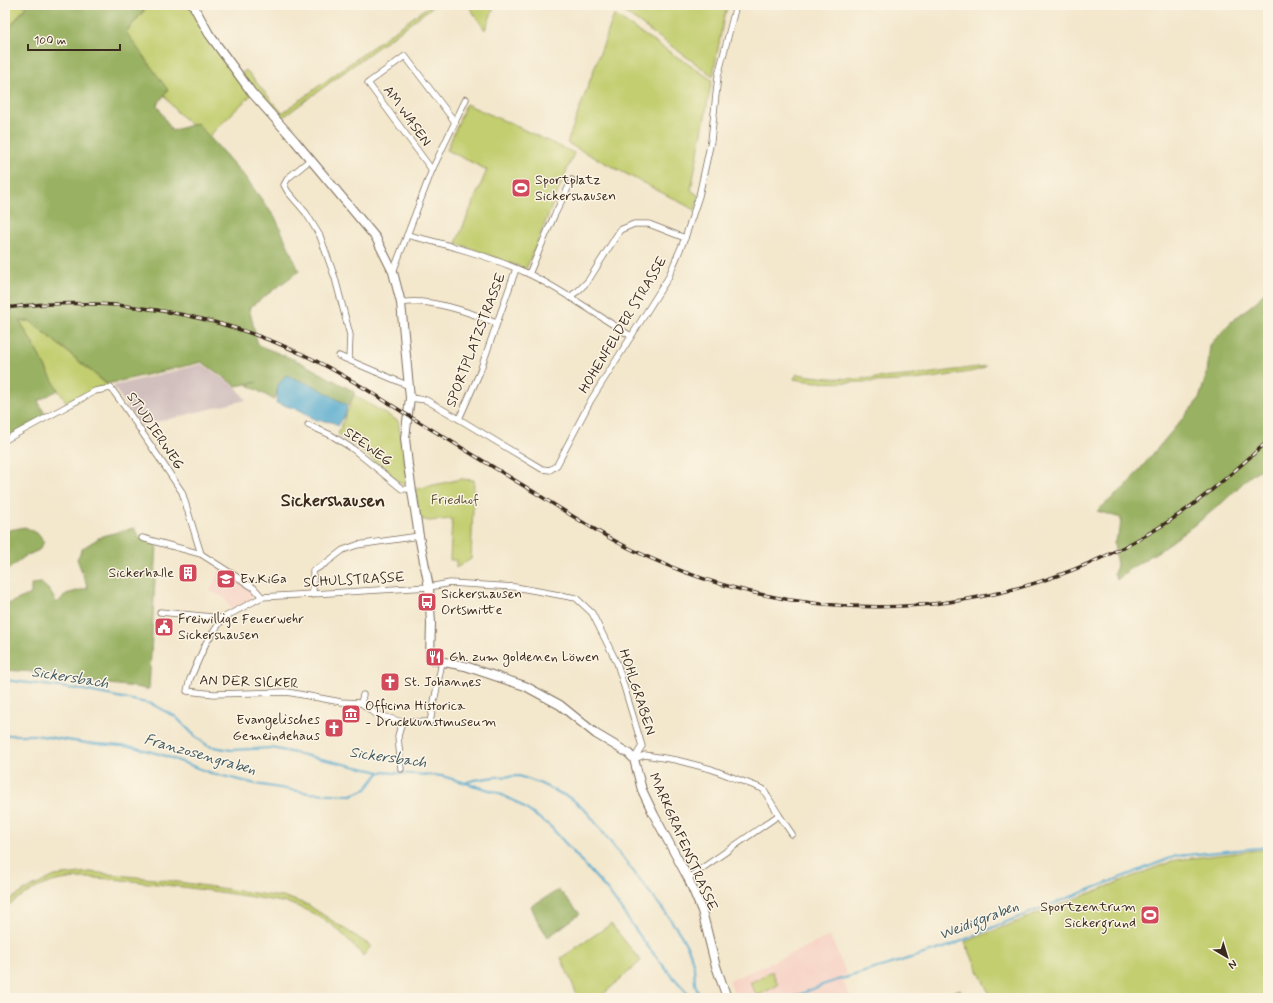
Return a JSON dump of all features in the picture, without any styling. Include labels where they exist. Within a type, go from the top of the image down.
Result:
[{"type":"street","points":[[193,5],[209,34],[252,93],[376,238],[393,272],[401,303],[410,398],[405,438],[419,536],[429,587],[431,624],[430,657],[433,660],[465,666],[525,686],[560,705],[596,734],[628,753],[634,759],[646,755],[676,760],[711,769],[763,789],[792,834]]},
{"type":"street","name":"HOHENFELDER STRASSE","points":[[410,398],[426,400],[542,469],[550,470],[557,465],[591,400],[668,278],[685,238],[699,196],[711,141],[718,76],[736,5]]},
{"type":"street","name":"AM WASEN","points":[[432,170],[368,83],[405,56],[455,122]]},
{"type":"street","points":[[393,272],[432,170],[466,99]]},
{"type":"street","points":[[310,160],[288,178],[284,185],[306,213],[320,236],[335,278],[350,335],[348,359]]},
{"type":"street","name":"SPORTPLATZSTRASSE","points":[[529,274],[554,216],[572,180]]},
{"type":"street","points":[[569,297],[578,292],[588,281],[620,230],[634,224],[649,224],[685,238]]},
{"type":"street","points":[[407,235],[441,243],[491,258],[529,274],[631,336]]},
{"type":"street","name":"SPORTPLATZSTRASSE","points":[[459,419],[479,374],[516,269]]},
{"type":"street","points":[[401,303],[418,301],[470,313],[496,323]]},
{"type":"street","points":[[339,356],[409,386]]},
{"type":"street","name":"STUDIERWEG","points":[[6,440],[95,391],[110,388],[127,410],[182,492],[201,554]]},
{"type":"street","name":"SEEWEG","points":[[308,425],[331,435],[353,449],[402,489],[412,489]]},
{"type":"street","points":[[313,595],[313,571],[343,550],[357,545],[419,536]]},
{"type":"street","points":[[142,538],[201,554],[254,588],[262,597]]},
{"type":"street","name":"HOHLGRABEN","points":[[429,587],[450,583],[515,587],[576,598],[592,613],[617,663],[642,746],[634,759]]},
{"type":"street","name":"SCHULSTRASSE","points":[[187,691],[190,679],[206,643],[223,618],[262,597],[429,587]]},
{"type":"street","points":[[160,612],[223,618]]},
{"type":"street","points":[[363,695],[361,703],[376,714],[402,722],[430,722],[442,662]]},
{"type":"street","name":"AN DER SICKER","points":[[187,691],[214,694],[286,692],[341,702],[361,703]]},
{"type":"street","points":[[401,769],[398,736],[402,722]]},
{"type":"street","name":"MARKGRAFENSTRASSE","points":[[634,759],[642,790],[688,878],[702,911],[715,963],[727,998]]},
{"type":"street","points":[[688,878],[779,815]]},
{"type":"shaded area","points":[[202,364],[237,388],[246,400],[141,426],[113,386]]},
{"type":"shaded area","name":"Ev.KiGa","points":[[220,569],[253,590],[254,593],[250,601],[232,610],[225,598],[210,591]]},
{"type":"shaded area","points":[[830,936],[847,975],[841,977],[851,998],[736,998],[729,981]]},
{"type":"green space","points":[[5,5],[27,5],[5,33]]},
{"type":"green space","points":[[28,5],[148,5],[126,32],[168,90],[157,105],[172,131],[197,123],[246,178],[276,219],[299,271],[249,308],[258,345],[300,362],[355,392],[348,406],[316,387],[304,383],[278,385],[274,400],[248,385],[257,382],[236,386],[202,362],[107,384],[30,321],[20,321],[58,390],[38,401],[46,416],[5,439],[5,33]]},
{"type":"green space","points":[[149,5],[193,5],[239,75],[246,70],[282,113],[430,5],[435,5],[282,118],[256,90],[206,139],[177,112],[128,48],[123,36]]},
{"type":"green space","points":[[468,5],[495,5],[485,30]]},
{"type":"green space","points":[[618,5],[729,5],[724,16],[713,76],[617,7]]},
{"type":"green space","points":[[614,15],[712,80],[691,190],[699,196],[695,210],[567,143]]},
{"type":"green space","points":[[466,104],[574,153],[526,269],[456,243],[487,170],[447,150]]},
{"type":"green space","points":[[1267,289],[1268,463],[1248,478],[1223,502],[1201,520],[1162,549],[1128,570],[1117,580],[1114,573],[1117,566],[1114,543],[1120,530],[1121,518],[1097,511],[1125,487],[1199,399],[1207,373],[1210,345],[1231,322],[1258,300]]},
{"type":"green space","points":[[20,321],[30,321],[111,388],[95,391],[69,406],[58,390]]},
{"type":"green space","points":[[986,366],[980,370],[972,372],[932,378],[884,382],[834,383],[794,379],[797,374],[844,379],[892,377]]},
{"type":"green space","points":[[354,395],[398,421],[409,480],[403,485],[354,444],[338,434]]},
{"type":"green space","name":"Friedhof","points":[[461,479],[474,480],[471,559],[456,568],[456,560],[450,560],[452,519],[429,521],[418,518],[416,489]]},
{"type":"green space","points":[[25,527],[37,533],[44,542],[39,550],[24,557],[5,572],[5,534],[9,530]]},
{"type":"green space","points":[[134,528],[140,538],[157,544],[149,690],[136,687],[90,682],[34,672],[5,670],[5,605],[31,594],[31,584],[41,583],[49,590],[57,603],[66,594],[88,588],[77,559],[83,548],[102,536]]},
{"type":"green space","name":"Sportzentrum Sickergrund","points":[[1268,849],[1268,998],[991,998],[965,942],[1175,860]]},
{"type":"green space","points":[[90,872],[171,881],[288,898],[308,905],[371,946],[363,956],[347,938],[330,924],[311,912],[288,903],[201,889],[116,879],[83,878],[61,880],[46,884],[32,891],[17,899],[5,908],[5,903],[24,891],[55,876]]},
{"type":"green space","points":[[559,890],[580,914],[548,937],[537,920],[531,906]]},
{"type":"green space","points":[[611,924],[641,961],[599,998],[578,998],[561,958]]},
{"type":"green space","points":[[772,971],[778,985],[757,996],[750,983]]},
{"type":"green space","points":[[960,989],[964,998],[939,998]]},
{"type":"water","points":[[286,375],[316,387],[347,405],[346,413],[338,426],[332,422],[316,420],[300,410],[276,403],[278,385]]},
{"type":"waterway","name":"Sickersbach","points":[[5,680],[83,690],[152,704],[176,717],[195,736],[208,746],[231,750],[272,748],[380,772],[442,776],[496,792],[516,802],[550,826],[608,891],[645,943],[692,998]]},
{"type":"waterway","name":"Franzosengraben","points":[[5,735],[35,735],[86,743],[133,747],[163,755],[211,773],[256,784],[309,793],[352,795],[366,789],[380,772]]},
{"type":"waterway","points":[[467,782],[495,777],[519,776],[539,783],[572,799],[588,813],[681,935],[690,952],[694,967],[695,984],[700,998]]},
{"type":"waterway","name":"Weidiggraben","points":[[791,998],[825,984],[950,946],[996,926],[1176,856],[1268,847]]},
{"type":"railway","points":[[5,308],[43,304],[81,304],[157,310],[194,317],[267,339],[302,354],[367,390],[575,518],[617,542],[685,572],[755,593],[826,604],[897,606],[968,599],[1038,582],[1106,556],[1171,520],[1209,492],[1268,441]]},
{"type":"place","name":"Sportplatz Sickershausen","points":[[521,188]]},
{"type":"place","name":"Sickerhalle","points":[[188,573]]},
{"type":"place","name":"Ev.KiGa","points":[[226,579]]},
{"type":"place","name":"Sickershausen Ortsmitte","points":[[427,602]]},
{"type":"place","name":"Freiwillige Feuerwehr Sickershausen","points":[[164,627]]},
{"type":"place","name":"Gh. zum goldenen Löwen","points":[[435,657]]},
{"type":"place","name":"St. Johannes","points":[[390,682]]},
{"type":"place","name":"Officina Historica - Druckkunstmuseum","points":[[351,714]]},
{"type":"place","name":"Evangelisches Gemeindehaus","points":[[334,728]]},
{"type":"place","name":"Sportzentrum Sickergrund","points":[[1150,915]]},
{"type":"district","name":"Sickershausen","points":[[333,501]]}]
